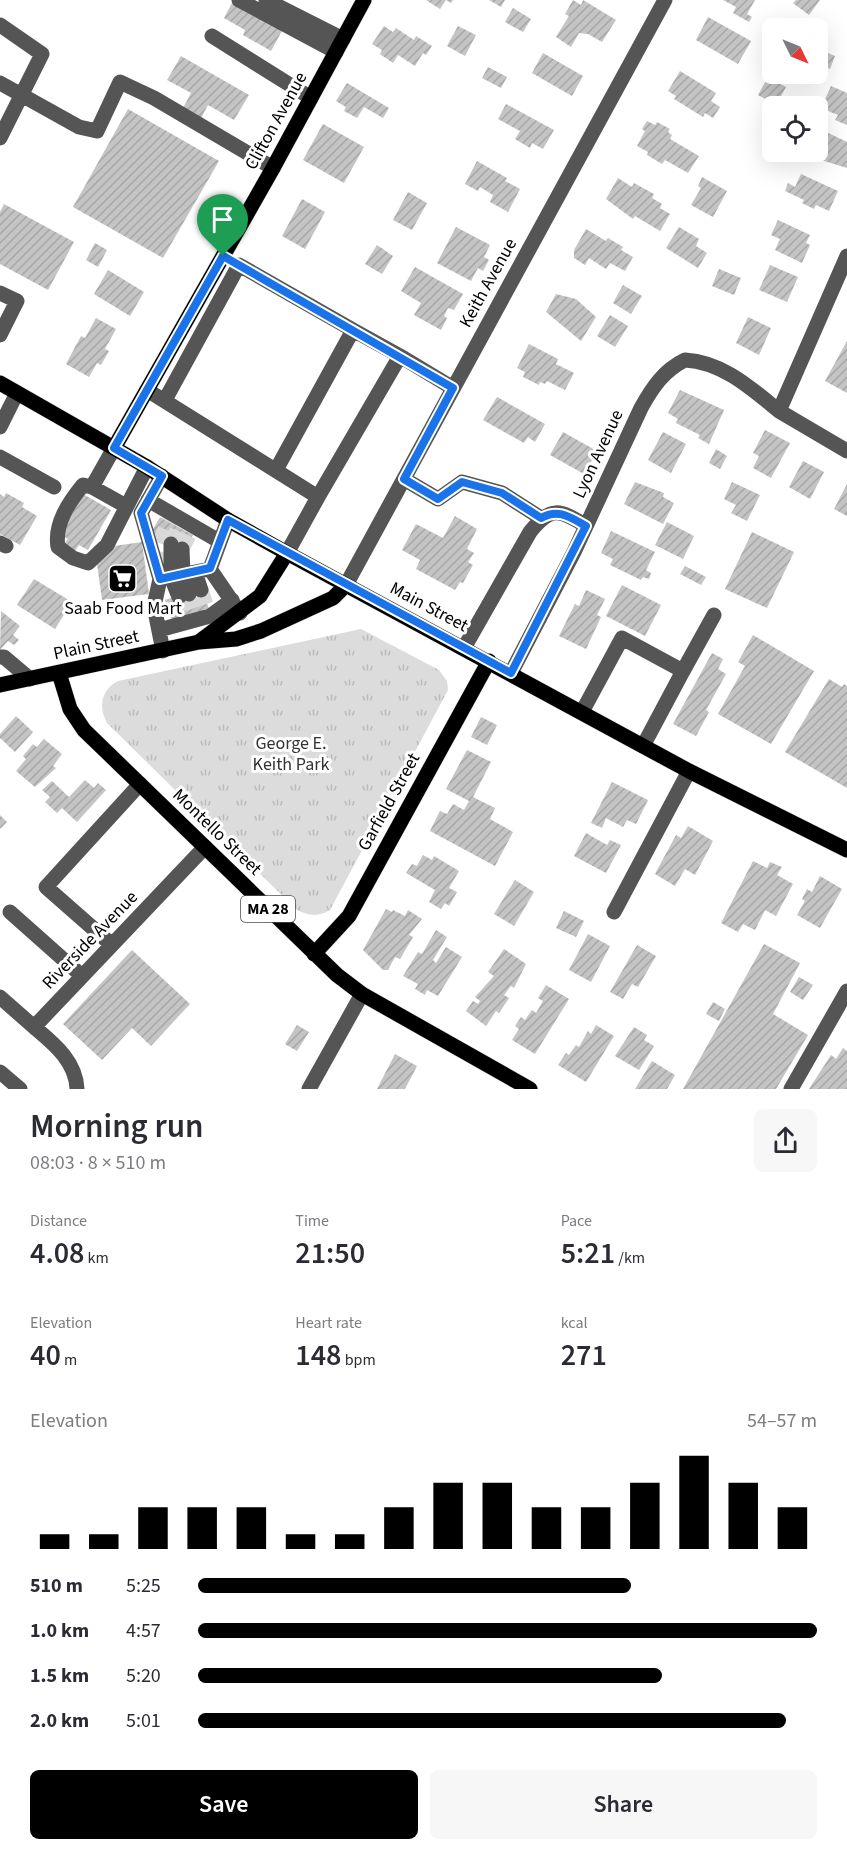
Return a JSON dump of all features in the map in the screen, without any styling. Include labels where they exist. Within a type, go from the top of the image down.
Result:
[{"type":"main road","name":"Clifton Avenue","points":[[114,448],[273,168],[364,0]]},
{"type":"main road","name":"Main Street","points":[[0,384],[147,467],[228,520],[287,553],[690,771],[847,850]]},
{"type":"main road","name":"Plain Street","points":[[199,642],[236,606],[266,590],[287,553]]},
{"type":"main road","name":"Plain Street","points":[[0,685],[199,642],[237,639],[261,631],[337,596],[346,585]]},
{"type":"main road","name":"Garfield Street","points":[[314,954],[349,916],[489,661]]},
{"type":"main road","name":"Montello Street","points":[[58,673],[67,702],[80,725],[314,954],[362,994],[530,1089]]},
{"type":"street","points":[[239,0],[339,45]]},
{"type":"street","points":[[266,0],[339,45]]},
{"type":"street","name":"Keith Avenue","points":[[346,585],[665,0]]},
{"type":"street","points":[[0,25],[42,54],[0,138]]},
{"type":"street","points":[[212,36],[311,98]]},
{"type":"street","points":[[0,83],[79,127],[97,131],[120,82],[154,98],[273,168]]},
{"type":"street","points":[[223,256],[453,388]]},
{"type":"street","points":[[779,411],[847,256]]},
{"type":"street","points":[[165,400],[238,265]]},
{"type":"street","points":[[0,293],[17,301],[0,335]]},
{"type":"street","points":[[276,470],[353,330]]},
{"type":"street","points":[[287,553],[400,356]]},
{"type":"street","name":"Lyon Avenue","points":[[511,673],[586,526],[650,392],[677,364],[685,360],[697,361],[722,370],[744,382],[779,411],[847,451]]},
{"type":"street","points":[[147,390],[318,497]]},
{"type":"street","points":[[0,427],[17,393]]},
{"type":"street","points":[[92,487],[114,448]]},
{"type":"street","points":[[0,456],[54,487]]},
{"type":"street","points":[[126,506],[92,487],[83,485],[68,503],[56,536],[58,547],[73,558],[88,563],[107,545],[147,467]]},
{"type":"street","points":[[162,476],[141,513],[184,574],[190,593],[176,546]]},
{"type":"street","points":[[404,479],[438,499],[462,482],[469,483],[502,493],[541,518]]},
{"type":"street","points":[[148,500],[182,522],[219,541]]},
{"type":"street","points":[[464,648],[530,532],[541,518],[556,512],[567,515],[586,526]]},
{"type":"street","points":[[163,651],[154,606],[219,541],[228,520]]},
{"type":"street","points":[[184,574],[236,606]]},
{"type":"street","points":[[159,630],[236,606]]},
{"type":"street","points":[[643,746],[714,615]]},
{"type":"street","points":[[582,712],[622,639],[683,671]]},
{"type":"street","points":[[0,657],[4,657],[30,678]]},
{"type":"street","points":[[614,912],[690,771]]},
{"type":"street","points":[[111,945],[46,886],[140,784]]},
{"type":"street","name":"Riverside Avenue","points":[[34,1027],[205,847]]},
{"type":"street","points":[[10,912],[82,976]]},
{"type":"street","points":[[791,1089],[847,992]]},
{"type":"street","points":[[309,1089],[362,994]]},
{"type":"street","points":[[0,997],[63,1054],[71,1066],[77,1089]]},
{"type":"street","points":[[0,1072],[20,1089]]},
{"type":"green space","name":"George E. Keith Park","points":[[361,629],[439,670],[447,681],[448,690],[330,910],[317,915],[310,914],[297,910],[107,723],[102,705],[103,699],[108,689],[118,681]]},
{"type":"building","points":[[426,0],[446,0],[440,9]]},
{"type":"building","points":[[489,0],[505,0],[501,7]]},
{"type":"building","points":[[573,0],[581,5],[583,0],[616,20],[602,42],[588,34],[579,33],[571,47],[556,37],[569,16],[565,14]]},
{"type":"building","points":[[723,0],[755,0],[747,14],[752,17],[749,22],[733,13],[736,7]]},
{"type":"building","points":[[796,0],[820,0],[809,15],[793,3]]},
{"type":"building","points":[[233,1],[283,29],[271,51],[243,35],[245,30],[224,18]]},
{"type":"building","points":[[513,8],[531,19],[523,32],[505,22]]},
{"type":"building","points":[[708,17],[751,41],[738,64],[696,40]]},
{"type":"building","points":[[384,26],[393,32],[396,28],[414,40],[416,36],[432,46],[426,55],[423,53],[415,66],[398,55],[393,63],[380,54],[382,50],[372,44]]},
{"type":"building","points":[[458,26],[476,35],[465,56],[447,46]]},
{"type":"building","points":[[543,53],[583,76],[572,96],[532,73]]},
{"type":"building","points":[[828,53],[835,56],[830,69],[828,68]]},
{"type":"building","points":[[181,56],[249,95],[234,120],[208,105],[200,120],[182,110],[191,93],[167,80]]},
{"type":"building","points":[[488,67],[507,77],[501,88],[482,78]]},
{"type":"building","points":[[680,71],[716,93],[711,101],[720,107],[713,118],[705,113],[703,117],[674,99],[676,96],[668,91]]},
{"type":"building","points":[[347,83],[389,108],[383,118],[364,107],[357,118],[344,111],[346,107],[336,101]]},
{"type":"building","points":[[764,84],[781,84],[786,87],[781,96],[762,97],[758,95]]},
{"type":"building","points":[[831,86],[847,93],[847,125],[835,120],[838,115],[828,111],[826,96]]},
{"type":"building","points":[[506,104],[554,130],[543,149],[532,143],[530,148],[515,139],[520,131],[498,119]]},
{"type":"building","points":[[128,109],[219,161],[163,258],[73,207]]},
{"type":"building","points":[[647,121],[655,125],[657,122],[670,129],[668,132],[672,135],[670,139],[699,156],[688,173],[665,160],[662,164],[637,146],[645,131],[642,129]]},
{"type":"building","points":[[323,124],[364,147],[344,183],[303,160]]},
{"type":"building","points":[[828,133],[847,142],[847,168],[828,162]]},
{"type":"building","points":[[477,161],[507,178],[505,181],[520,189],[508,212],[490,202],[493,195],[480,187],[478,191],[465,184]]},
{"type":"building","points":[[801,174],[838,191],[829,211],[816,205],[814,209],[802,203],[804,200],[785,191],[788,183],[795,187]]},
{"type":"building","points":[[702,177],[727,191],[713,217],[691,205],[701,188],[698,186]]},
{"type":"building","points":[[618,178],[632,187],[634,183],[654,194],[652,198],[662,204],[660,208],[670,214],[660,231],[635,216],[633,219],[606,199]]},
{"type":"building","points":[[408,192],[427,203],[412,230],[393,220]]},
{"type":"building","points":[[302,199],[325,212],[305,249],[282,236]]},
{"type":"building","points":[[4,204],[74,242],[48,290],[0,264],[0,212]]},
{"type":"building","points":[[778,220],[810,235],[806,243],[810,245],[802,263],[775,250],[780,239],[771,235]]},
{"type":"building","points":[[456,227],[490,245],[484,257],[489,260],[483,271],[478,268],[471,281],[437,263]]},
{"type":"building","points":[[679,227],[699,239],[696,246],[707,253],[698,268],[666,248]]},
{"type":"building","points":[[586,229],[606,241],[608,238],[623,247],[621,250],[633,257],[625,271],[610,263],[606,269],[589,258],[585,265],[574,258],[574,250]]},
{"type":"building","points":[[95,243],[107,250],[98,267],[86,260]]},
{"type":"building","points":[[377,245],[393,256],[382,274],[365,264]]},
{"type":"building","points":[[770,265],[798,277],[787,302],[759,290]]},
{"type":"building","points":[[415,267],[463,294],[454,310],[448,308],[444,316],[447,318],[441,330],[414,315],[421,303],[401,291]]},
{"type":"building","points":[[719,269],[741,278],[734,295],[712,286]]},
{"type":"building","points":[[108,270],[144,292],[130,316],[94,294]]},
{"type":"building","points":[[623,285],[642,296],[631,314],[613,303]]},
{"type":"building","points":[[556,294],[576,299],[596,317],[581,341],[546,312]]},
{"type":"building","points":[[610,315],[628,326],[615,347],[597,336]]},
{"type":"building","points":[[748,317],[771,328],[759,355],[736,343]]},
{"type":"building","points":[[96,318],[116,329],[105,349],[109,351],[101,365],[97,363],[89,377],[66,364],[81,336],[85,338]]},
{"type":"building","points":[[847,341],[847,393],[825,381]]},
{"type":"building","points":[[529,344],[558,359],[556,364],[574,373],[565,390],[547,381],[545,384],[540,382],[539,385],[523,377],[525,372],[517,368]]},
{"type":"building","points":[[680,390],[724,410],[709,444],[698,438],[700,435],[676,423],[678,419],[668,413]]},
{"type":"building","points":[[497,397],[545,424],[535,442],[528,437],[524,443],[483,420]]},
{"type":"building","points":[[765,430],[790,443],[771,478],[753,468],[759,456],[753,453]]},
{"type":"building","points":[[563,432],[597,451],[584,474],[550,455]]},
{"type":"building","points":[[663,432],[686,444],[671,473],[648,460]]},
{"type":"building","points":[[716,449],[727,456],[720,469],[709,463]]},
{"type":"building","points":[[803,461],[824,472],[810,499],[789,487]]},
{"type":"building","points":[[635,482],[664,493],[663,497],[674,503],[663,524],[624,504]]},
{"type":"building","points":[[732,482],[760,495],[747,521],[731,513],[736,505],[724,499]]},
{"type":"building","points":[[847,484],[847,516],[834,509]]},
{"type":"building","points":[[6,493],[24,503],[22,507],[37,516],[20,545],[0,534],[0,494],[4,497]]},
{"type":"building","points":[[83,494],[111,510],[88,550],[79,545],[75,551],[64,544],[68,539],[60,534]]},
{"type":"building","points":[[455,516],[477,529],[467,549],[474,553],[468,562],[473,565],[463,583],[460,582],[455,590],[416,569],[420,560],[402,550],[416,524],[443,538]]},
{"type":"building","points":[[160,517],[193,535],[182,555],[149,536]]},
{"type":"building","points":[[667,522],[694,536],[683,559],[655,545]]},
{"type":"building","points":[[611,531],[655,552],[646,570],[651,573],[649,579],[643,577],[641,580],[610,565],[613,559],[601,553]]},
{"type":"building","points":[[752,532],[794,552],[767,608],[725,589]]},
{"type":"building","name":"Saab Food Mart","points":[[142,542],[149,594],[102,600],[97,564],[114,546]]},
{"type":"building","points":[[685,566],[706,577],[701,585],[680,574]]},
{"type":"building","points":[[34,579],[72,602],[55,629],[17,605]]},
{"type":"building","points":[[622,585],[661,605],[645,636],[606,616]]},
{"type":"building","points":[[202,588],[209,609],[172,621],[165,600]]},
{"type":"building","points":[[586,590],[605,599],[597,615],[601,617],[586,649],[559,636],[575,604],[579,606]]},
{"type":"building","points":[[1,611],[20,626],[13,635],[19,640],[14,645],[8,641],[0,650]]},
{"type":"building","points":[[753,635],[814,671],[771,744],[718,714],[745,666],[738,662]]},
{"type":"building","points":[[712,653],[723,659],[718,669],[726,674],[706,710],[709,712],[696,736],[673,724]]},
{"type":"building","points":[[829,679],[842,687],[844,684],[847,686],[847,788],[785,752]]},
{"type":"building","points":[[16,716],[33,732],[15,752],[0,738],[0,734]]},
{"type":"building","points":[[481,717],[497,725],[487,745],[471,737]]},
{"type":"building","points":[[44,739],[62,754],[53,766],[56,768],[35,787],[16,771],[26,759],[23,756],[33,744],[37,747]]},
{"type":"building","points":[[467,750],[491,762],[473,797],[495,808],[490,819],[513,832],[495,866],[430,831],[440,811],[447,814],[453,804],[464,810],[469,801],[446,789]]},
{"type":"building","points":[[85,780],[94,788],[98,783],[106,790],[77,822],[62,808],[57,813],[45,802],[50,797],[42,790],[52,781],[69,797]]},
{"type":"building","points":[[612,782],[648,800],[636,824],[627,820],[623,827],[606,818],[602,828],[591,823]]},
{"type":"building","points":[[0,815],[7,822],[0,829]]},
{"type":"building","points":[[688,826],[713,841],[695,875],[685,869],[675,886],[655,874],[676,835],[681,838]]},
{"type":"building","points":[[586,833],[607,845],[610,840],[621,845],[606,873],[574,856]]},
{"type":"building","points":[[423,855],[432,860],[434,856],[459,871],[449,888],[457,892],[449,906],[445,903],[441,909],[429,902],[435,890],[406,873],[412,864],[417,866]]},
{"type":"building","points":[[753,861],[767,868],[770,862],[782,867],[777,875],[793,884],[776,916],[765,910],[755,930],[743,924],[738,932],[721,923]]},
{"type":"building","points":[[820,876],[842,889],[820,928],[797,915],[805,901],[802,899],[807,889],[812,892]]},
{"type":"building","points":[[515,880],[534,892],[514,926],[494,914]]},
{"type":"building","points":[[386,909],[405,916],[408,910],[422,919],[409,935],[413,937],[400,959],[395,957],[388,970],[383,970],[363,950]]},
{"type":"building","points":[[564,911],[584,921],[576,937],[556,928]]},
{"type":"building","points":[[436,930],[447,937],[433,960],[436,963],[446,947],[462,957],[438,996],[427,990],[425,995],[415,989],[418,984],[403,976],[418,952],[422,954]]},
{"type":"building","points":[[588,934],[610,946],[591,982],[569,970]]},
{"type":"building","points":[[764,944],[800,963],[773,1014],[808,1035],[776,1089],[683,1089]]},
{"type":"building","points":[[637,945],[656,956],[638,987],[632,984],[623,999],[610,992]]},
{"type":"building","points":[[504,949],[526,964],[514,988],[511,986],[504,995],[509,998],[486,1026],[466,1011],[473,1001],[478,1004],[480,1001],[475,997],[494,976],[488,972]]},
{"type":"building","points":[[132,950],[190,1004],[151,1046],[132,1028],[102,1060],[63,1024]]},
{"type":"building","points":[[799,977],[813,985],[803,1000],[790,992]]},
{"type":"building","points":[[546,985],[569,999],[535,1054],[512,1040],[519,1029],[515,1026],[521,1017],[525,1020],[532,1010],[536,1013],[543,1001],[538,998]]},
{"type":"building","points":[[713,1002],[725,1009],[719,1021],[706,1014]]},
{"type":"building","points":[[297,1025],[309,1032],[297,1051],[285,1044]]},
{"type":"building","points":[[596,1025],[614,1036],[586,1082],[558,1065],[566,1053],[569,1055],[576,1045],[579,1047],[588,1031],[591,1034]]},
{"type":"building","points":[[634,1027],[647,1035],[644,1040],[654,1046],[639,1070],[615,1056]]},
{"type":"building","points":[[843,1048],[847,1051],[847,1089],[809,1089],[831,1055],[836,1059]]},
{"type":"building","points":[[395,1054],[417,1066],[405,1089],[377,1089]]},
{"type":"building","points":[[652,1061],[675,1075],[667,1089],[635,1089]]},
{"type":"tunnel","points":[[156,566],[161,538],[171,518]]},
{"type":"tunnel","points":[[171,544],[180,523]]},
{"type":"tunnel","points":[[182,549],[192,529]]},
{"type":"tunnel","points":[[201,590],[208,610]]},
{"type":"tunnel","points":[[189,594],[196,614]]},
{"type":"tunnel","points":[[179,597],[186,617]]},
{"type":"place","name":"Saab Food Mart","points":[[123,579]]},
{"type":"route","points":[[223,256],[453,388],[404,479],[438,499],[462,482],[487,488],[502,493],[541,518],[550,512],[556,512],[567,515],[586,526],[511,673],[228,520],[210,568],[160,579],[148,544],[141,513],[162,476],[114,448],[223,256]]}]
